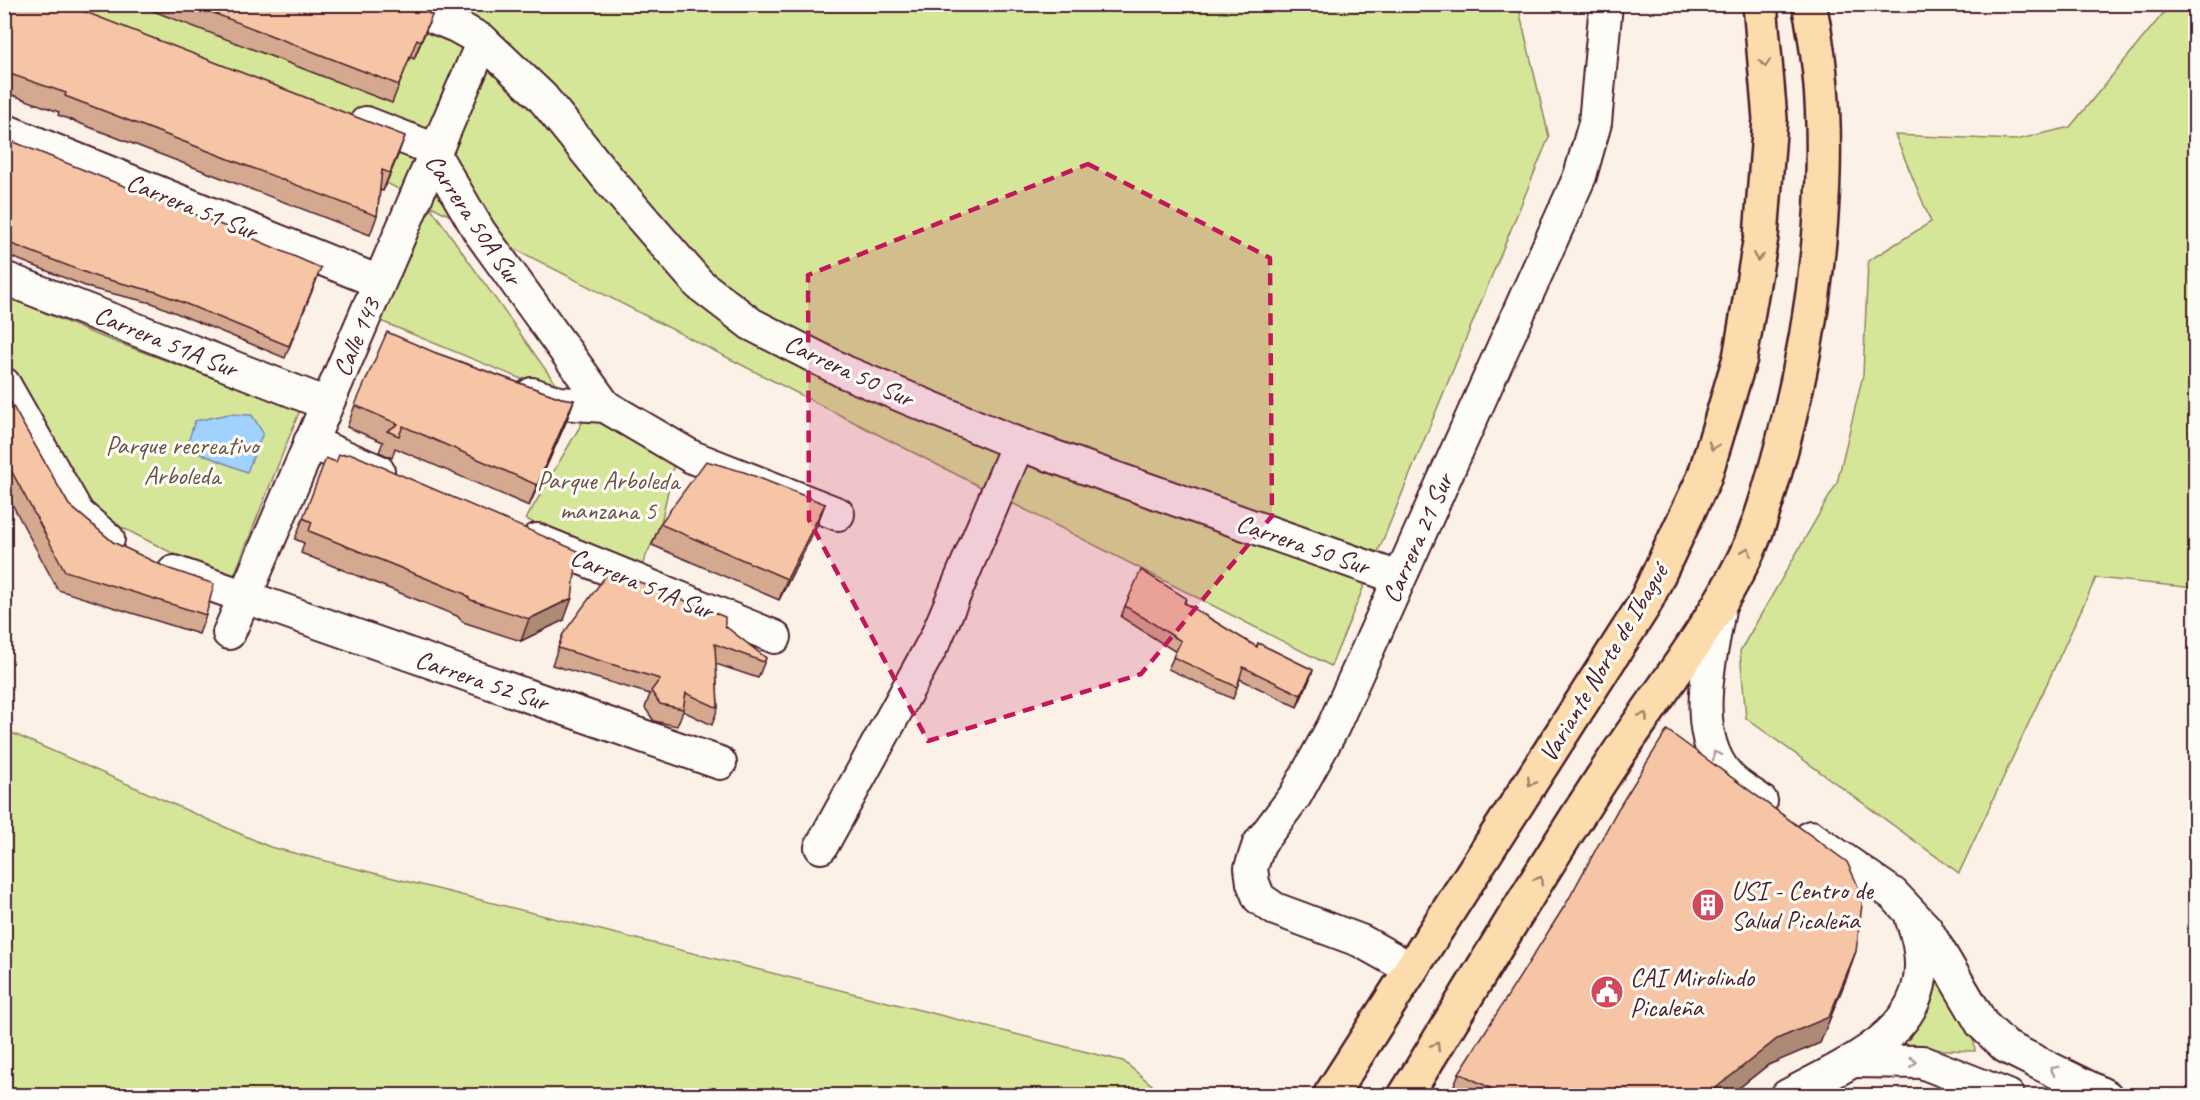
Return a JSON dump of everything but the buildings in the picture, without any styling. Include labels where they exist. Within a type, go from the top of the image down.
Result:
[{"type":"highway","name":"Variante Norte de Ibagué","points":[[1330,1095],[1644,605],[1704,478],[1740,358],[1761,237],[1770,119],[1760,4]]},
{"type":"highway","points":[[1405,1095],[1611,765],[1720,603],[1747,553],[1772,483],[1797,391],[1816,260],[1824,148],[1818,43],[1809,4]]},
{"type":"street","name":"Carrera 50 Sur","points":[[402,4],[456,26],[483,40],[542,97],[610,181],[699,284],[751,324],[845,372],[1018,444],[1399,578]]},
{"type":"street","name":"Carrera 21 Sur","points":[[1411,969],[1361,941],[1275,909],[1259,898],[1252,883],[1251,868],[1259,844],[1295,796],[1333,727],[1580,176],[1595,123],[1606,4]]},
{"type":"street","name":"Calle 143","points":[[229,633],[483,40]]},
{"type":"street","name":"Carrera 50A Sur","points":[[340,112],[428,147],[479,231],[605,406]]},
{"type":"street","name":"Carrera 51 Sur","points":[[4,130],[379,282]]},
{"type":"street","name":"Carrera 51A Sur","points":[[4,278],[327,404]]},
{"type":"street","points":[[360,327],[392,340]]},
{"type":"street","name":"Carrera 52 Sur","points":[[4,384],[78,514],[114,544],[168,570],[720,763]]},
{"type":"street","points":[[507,384],[559,403],[605,406],[692,458],[838,514]]},
{"type":"street","points":[[310,442],[408,484]]},
{"type":"street","points":[[821,847],[936,638],[1018,444]]},
{"type":"street","name":"Carrera 51A Sur","points":[[506,526],[775,637]]},
{"type":"street","points":[[1720,603],[1705,714],[1710,746],[1728,776],[1893,894],[1926,929],[1982,1024],[2006,1047],[2106,1095]]},
{"type":"street","points":[[1787,1095],[1854,1061],[1884,1041],[1899,1027],[1912,1008],[1920,980],[1921,953],[1907,909]]},
{"type":"street","points":[[1980,1082],[2006,1047]]},
{"type":"street","points":[[1854,1061],[1922,1062],[1980,1082],[2008,1095]]},
{"type":"highlighted area","points":[[1088,164],[1270,258],[1272,516],[1141,674],[928,741],[809,520],[808,275]]},
{"type":"green space","points":[[41,5],[1518,5],[1549,137],[1331,666],[429,205],[565,397],[366,315],[412,196]]},
{"type":"green space","points":[[2170,5],[2196,5],[2195,588],[2096,578],[1959,873],[1746,718],[1740,651],[1837,483],[1863,375],[1868,261],[1931,222],[1895,135],[2016,140],[2070,127]]},
{"type":"green space","name":"Parque recreativo Arboleda","points":[[4,295],[94,334],[300,410],[231,583],[119,526],[76,496],[5,370]]},
{"type":"green space","name":"Parque Arboleda manzana 5","points":[[586,416],[675,459],[661,523],[640,569],[588,550],[526,519]]},
{"type":"green space","points":[[5,730],[270,847],[1123,1061],[1164,1095],[5,1095]]},
{"type":"green space","points":[[1934,971],[1972,1030],[1975,1051],[1893,1048]]},
{"type":"water","points":[[229,414],[252,415],[263,433],[247,472],[186,448],[195,421]]},
{"type":"place","name":"USI - Centro de Salud Picaleña","points":[[1708,905]]},
{"type":"place","name":"CAI Mirolindo Picaleña","points":[[1607,992]]}]
